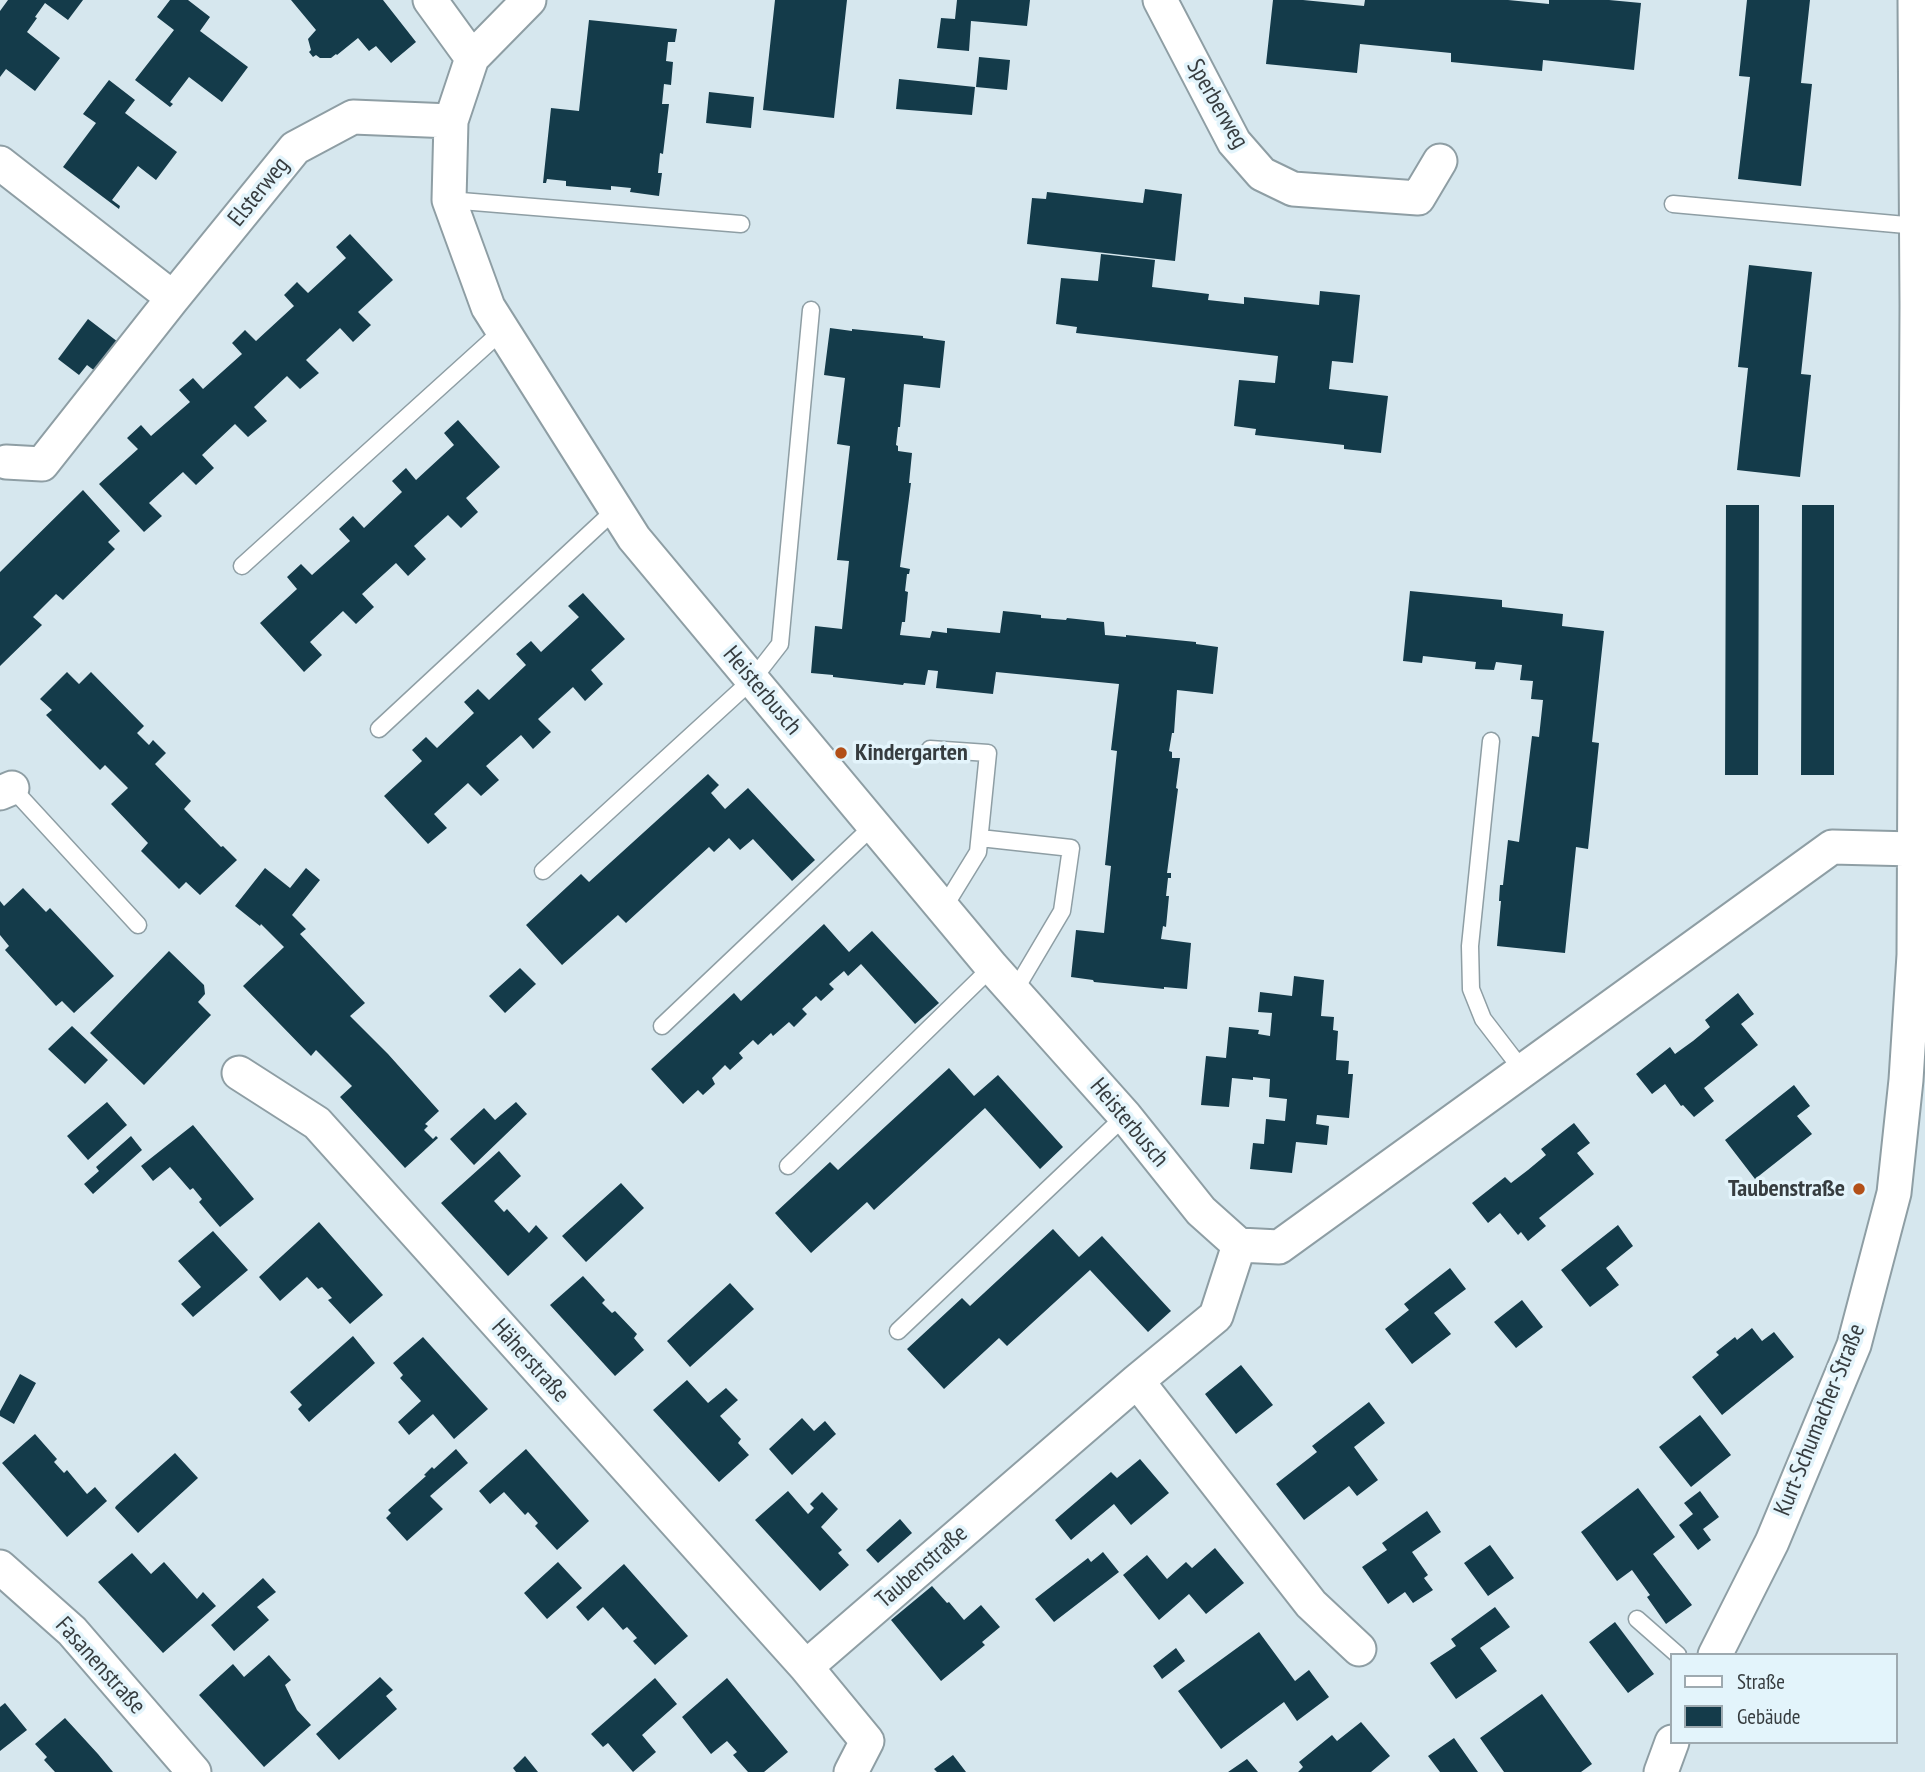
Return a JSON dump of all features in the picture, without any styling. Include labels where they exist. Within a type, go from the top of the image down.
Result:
[{"type":"street","points":[[430,0],[472,58]]},
{"type":"street","name":"Heisterbusch","points":[[529,0],[472,58],[452,121],[449,200],[488,307],[634,538],[992,967],[1125,1116],[1200,1211],[1239,1245]]},
{"type":"street","name":"Sperberweg","points":[[1160,0],[1234,142],[1262,174],[1293,189],[1418,198],[1440,160]]},
{"type":"street","name":"Kurt-Schumacher-Straße","points":[[1717,1653],[1772,1542],[1854,1345],[1894,1193],[1906,1080],[1914,955],[1914,849],[1921,699],[1915,0]]},
{"type":"street","name":"Elsterweg","points":[[6,462],[42,464],[295,148],[353,117],[452,121]]},
{"type":"street","points":[[0,163],[173,298]]},
{"type":"street","points":[[1239,1245],[1279,1247],[1832,847],[1914,849]]},
{"type":"street","name":"Häherstraße","points":[[239,1073],[317,1123],[806,1667]]},
{"type":"street","name":"Taubenstraße","points":[[806,1667],[1216,1316],[1239,1245]]},
{"type":"street","points":[[1137,1381],[1311,1604],[1359,1649]]},
{"type":"street","name":"Fasanenstraße","points":[[0,1567],[72,1631],[194,1772]]},
{"type":"street","points":[[806,1667],[867,1741],[851,1772]]},
{"type":"street","points":[[1661,1772],[1671,1744]]},
{"type":"lane","points":[[449,200],[741,224]]},
{"type":"lane","points":[[1672,204],[1917,226]]},
{"type":"lane","points":[[543,871],[752,680],[780,644],[811,310]]},
{"type":"lane","points":[[242,566],[503,330]]},
{"type":"lane","points":[[379,729],[616,509]]},
{"type":"lane","points":[[1491,741],[1470,946],[1471,989],[1483,1019],[1524,1070]]},
{"type":"lane","points":[[930,749],[988,753],[978,852],[943,909]]},
{"type":"lane","points":[[6,790],[138,925]]},
{"type":"lane","points":[[662,1027],[874,825]]},
{"type":"lane","points":[[980,838],[1071,848],[1062,911],[1014,992]]},
{"type":"lane","points":[[788,1166],[992,967]]},
{"type":"lane","points":[[898,1331],[1125,1116]]},
{"type":"lane","points":[[1637,1619],[1676,1653]]},
{"type":"building","points":[[8,0],[83,0],[68,20],[45,3],[27,32],[60,58],[35,91],[6,69],[0,77],[0,11]]},
{"type":"building","points":[[170,0],[188,0],[210,17],[200,31],[248,67],[222,102],[189,77],[170,102],[173,104],[170,107],[135,80],[174,30],[157,17]]},
{"type":"building","points":[[291,0],[383,0],[416,42],[391,63],[376,46],[369,51],[358,38],[331,58],[320,58],[316,55],[313,57],[309,52],[311,50],[308,39],[316,30]]},
{"type":"building","points":[[775,0],[847,0],[834,118],[763,110]]},
{"type":"building","points":[[957,0],[1030,0],[1027,26],[971,21],[969,51],[937,48],[941,18],[955,19]]},
{"type":"building","points":[[1273,0],[1364,6],[1365,0],[1508,0],[1549,4],[1549,0],[1609,0],[1641,3],[1634,70],[1543,60],[1542,71],[1451,62],[1451,53],[1360,44],[1357,73],[1266,64]]},
{"type":"building","points":[[1747,0],[1810,0],[1801,83],[1812,84],[1801,186],[1738,179],[1750,77],[1739,76]]},
{"type":"building","points":[[589,20],[677,29],[675,42],[668,42],[666,61],[673,62],[671,85],[664,84],[662,104],[669,104],[663,154],[660,153],[658,173],[662,173],[659,196],[630,192],[631,188],[611,186],[611,190],[566,186],[566,181],[547,179],[546,183],[543,183],[551,108],[579,111]]},
{"type":"building","points":[[979,57],[1010,60],[1007,90],[976,87]]},
{"type":"building","points":[[899,79],[975,87],[972,115],[896,109]]},
{"type":"building","points":[[109,80],[135,100],[125,113],[177,152],[156,180],[138,166],[112,200],[120,206],[119,209],[63,167],[96,123],[83,114]]},
{"type":"building","points":[[709,92],[754,97],[751,128],[706,123]]},
{"type":"building","points":[[1145,189],[1182,194],[1175,261],[1027,244],[1032,198],[1046,199],[1047,192],[1143,203]]},
{"type":"building","points":[[350,234],[393,280],[358,312],[371,325],[353,342],[340,328],[306,360],[319,373],[300,389],[287,376],[254,407],[267,421],[248,437],[235,424],[202,455],[214,468],[196,485],[183,472],[149,503],[162,516],[144,532],[99,484],[138,449],[127,438],[141,425],[151,436],[190,402],[179,390],[193,378],[203,389],[242,354],[232,343],[245,330],[256,341],[294,306],[284,295],[297,282],[308,293],[346,258],[336,247]]},
{"type":"building","points":[[1101,254],[1155,260],[1152,287],[1209,294],[1208,300],[1244,304],[1244,297],[1319,305],[1320,291],[1360,295],[1353,363],[1332,361],[1329,389],[1388,396],[1381,453],[1344,449],[1344,445],[1255,435],[1256,429],[1234,426],[1239,380],[1275,383],[1278,356],[1076,333],[1077,327],[1056,324],[1061,278],[1098,281]]},
{"type":"building","points":[[1749,265],[1812,272],[1801,374],[1811,375],[1800,477],[1737,470],[1748,368],[1738,367]]},
{"type":"building","points":[[88,319],[118,342],[95,371],[87,365],[79,375],[58,359]]},
{"type":"building","points":[[830,328],[923,336],[945,341],[940,388],[904,384],[896,445],[898,451],[912,453],[911,483],[900,567],[910,569],[905,591],[908,592],[905,622],[902,622],[900,635],[930,638],[932,631],[947,633],[947,628],[1000,633],[1003,611],[1041,615],[1041,618],[1104,622],[1105,635],[1196,642],[1218,647],[1213,694],[1177,690],[1174,733],[1169,751],[1172,752],[1172,758],[1180,758],[1167,873],[1171,873],[1171,878],[1168,878],[1166,896],[1169,896],[1166,927],[1163,926],[1161,939],[1191,943],[1187,989],[1094,982],[1071,977],[1076,930],[1104,933],[1111,866],[1105,865],[1117,751],[1111,750],[1119,684],[996,672],[993,694],[936,688],[938,671],[928,670],[925,685],[903,685],[811,673],[815,626],[842,629],[849,561],[837,560],[850,446],[837,444],[845,378],[824,375]]},
{"type":"building","points":[[458,420],[500,467],[466,498],[478,512],[461,528],[448,515],[414,546],[426,559],[408,576],[396,563],[362,594],[374,607],[356,624],[343,611],[310,642],[322,655],[304,672],[260,623],[297,589],[287,577],[301,564],[312,575],[350,541],[339,529],[353,516],[364,528],[402,492],[392,481],[406,468],[416,480],[454,445],[444,433]]},
{"type":"building","points":[[83,490],[120,531],[108,542],[115,549],[63,600],[56,594],[33,617],[42,625],[0,666],[0,572]]},
{"type":"building","points":[[1726,505],[1759,505],[1758,775],[1725,775]]},
{"type":"building","points":[[1802,505],[1834,505],[1834,775],[1801,775]]},
{"type":"building","points":[[1410,591],[1502,600],[1502,607],[1563,614],[1562,626],[1604,631],[1592,742],[1599,743],[1588,849],[1576,847],[1565,953],[1497,946],[1500,885],[1503,885],[1508,840],[1519,842],[1532,736],[1539,737],[1543,700],[1531,699],[1533,681],[1520,680],[1522,665],[1496,662],[1494,670],[1475,669],[1476,662],[1423,656],[1422,663],[1403,661]]},
{"type":"building","points":[[583,593],[625,639],[591,670],[603,684],[585,701],[573,687],[538,719],[551,732],[533,749],[521,735],[486,766],[499,780],[481,796],[468,783],[434,814],[447,828],[428,844],[384,796],[422,761],[412,750],[426,737],[437,748],[474,713],[464,702],[478,689],[489,700],[526,665],[516,654],[531,641],[541,652],[579,617],[568,606]]},
{"type":"building","points":[[67,672],[79,684],[91,672],[144,726],[137,733],[149,745],[153,740],[166,753],[155,764],[191,801],[184,809],[237,860],[200,895],[186,882],[179,889],[141,851],[148,843],[111,804],[128,788],[105,765],[100,770],[46,715],[52,710],[40,699]]},
{"type":"building","points":[[708,774],[719,785],[711,793],[725,809],[748,788],[815,860],[792,881],[753,839],[740,850],[729,838],[714,852],[709,847],[626,923],[618,915],[562,965],[526,925],[581,874],[589,882]]},
{"type":"building","points":[[265,868],[290,888],[306,868],[320,880],[292,915],[306,929],[300,934],[365,1003],[350,1016],[439,1111],[425,1124],[428,1126],[424,1130],[433,1139],[436,1136],[438,1138],[405,1168],[340,1097],[352,1086],[316,1050],[311,1056],[243,986],[284,947],[261,924],[260,926],[235,906]]},
{"type":"building","points":[[23,888],[46,912],[50,908],[114,976],[74,1013],[62,1001],[56,1006],[5,950],[9,946],[0,935],[0,901],[4,906]]},
{"type":"building","points":[[824,924],[849,952],[872,931],[939,1003],[915,1024],[861,964],[848,976],[844,971],[829,984],[834,989],[821,1001],[816,996],[802,1009],[807,1014],[794,1027],[789,1022],[758,1045],[753,1040],[739,1053],[743,1058],[730,1070],[725,1065],[712,1078],[715,1084],[703,1095],[698,1090],[683,1104],[651,1069],[734,993],[741,1001]]},
{"type":"building","points":[[169,951],[204,985],[205,994],[198,1002],[211,1015],[144,1085],[90,1033]]},
{"type":"building","points":[[520,968],[536,984],[505,1013],[489,996]]},
{"type":"building","points":[[1294,976],[1324,980],[1321,1016],[1334,1017],[1333,1030],[1338,1031],[1336,1060],[1349,1061],[1348,1074],[1353,1074],[1349,1118],[1317,1115],[1316,1124],[1329,1126],[1327,1145],[1296,1142],[1292,1173],[1250,1169],[1253,1143],[1264,1144],[1266,1119],[1285,1121],[1287,1099],[1269,1097],[1270,1079],[1232,1078],[1229,1107],[1201,1105],[1206,1056],[1226,1058],[1229,1027],[1259,1030],[1258,1034],[1270,1036],[1272,1013],[1258,1012],[1260,992],[1292,996]]},
{"type":"building","points":[[1738,993],[1754,1014],[1741,1024],[1758,1045],[1704,1088],[1714,1101],[1694,1117],[1681,1106],[1665,1084],[1652,1094],[1636,1074],[1670,1047],[1675,1054],[1693,1041],[1710,1027],[1705,1020]]},
{"type":"building","points":[[72,1026],[108,1060],[85,1084],[48,1049]]},
{"type":"building","points":[[949,1068],[974,1096],[998,1075],[1063,1147],[1040,1169],[985,1108],[874,1210],[867,1202],[811,1253],[775,1213],[830,1162],[838,1170]]},
{"type":"building","points":[[1794,1085],[1810,1106],[1797,1116],[1812,1134],[1755,1179],[1725,1140]]},
{"type":"building","points":[[107,1102],[127,1125],[88,1160],[67,1136]]},
{"type":"building","points":[[516,1102],[527,1114],[474,1165],[450,1139],[484,1108],[495,1120]]},
{"type":"building","points":[[1574,1123],[1590,1143],[1577,1153],[1594,1174],[1539,1218],[1546,1226],[1528,1241],[1521,1232],[1518,1235],[1500,1213],[1488,1223],[1472,1203],[1505,1177],[1511,1183],[1528,1170],[1546,1155],[1541,1149]]},
{"type":"building","points":[[193,1125],[254,1199],[220,1227],[199,1202],[202,1199],[193,1188],[190,1190],[170,1167],[153,1181],[141,1166]]},
{"type":"building","points":[[131,1136],[142,1150],[93,1194],[84,1184],[99,1171],[96,1167]]},
{"type":"building","points":[[499,1151],[521,1176],[494,1201],[504,1212],[507,1209],[529,1233],[536,1225],[548,1238],[508,1276],[441,1203]]},
{"type":"building","points":[[621,1183],[644,1208],[586,1262],[562,1236]]},
{"type":"building","points":[[319,1222],[383,1295],[350,1324],[328,1300],[332,1298],[322,1287],[318,1289],[307,1277],[280,1301],[259,1277]]},
{"type":"building","points":[[1618,1225],[1633,1246],[1606,1268],[1619,1285],[1590,1307],[1561,1270]]},
{"type":"building","points":[[1053,1229],[1079,1257],[1102,1236],[1171,1311],[1148,1332],[1090,1270],[1007,1346],[999,1338],[944,1389],[907,1349],[962,1298],[970,1306]]},
{"type":"building","points":[[213,1231],[248,1270],[193,1317],[181,1304],[201,1287],[178,1261]]},
{"type":"building","points":[[1450,1268],[1466,1289],[1434,1313],[1451,1334],[1412,1364],[1385,1329],[1409,1310],[1404,1304]]},
{"type":"building","points":[[583,1276],[605,1300],[602,1303],[612,1313],[615,1311],[637,1334],[634,1338],[644,1350],[615,1376],[550,1305]]},
{"type":"building","points":[[730,1283],[754,1309],[690,1367],[667,1341]]},
{"type":"building","points":[[1522,1300],[1543,1327],[1516,1348],[1494,1322]]},
{"type":"building","points":[[1752,1328],[1762,1341],[1774,1332],[1794,1357],[1722,1415],[1692,1377],[1719,1355],[1716,1352]]},
{"type":"building","points":[[353,1336],[375,1363],[309,1422],[298,1409],[302,1405],[290,1392]]},
{"type":"building","points":[[423,1337],[488,1409],[454,1439],[433,1414],[409,1435],[398,1422],[421,1401],[400,1378],[403,1375],[393,1363]]},
{"type":"building","points":[[1241,1365],[1273,1405],[1236,1434],[1205,1394]]},
{"type":"building","points":[[20,1374],[36,1383],[14,1424],[0,1416],[0,1411]]},
{"type":"building","points":[[687,1380],[708,1403],[726,1388],[738,1400],[720,1416],[741,1439],[738,1443],[749,1455],[719,1482],[653,1410]]},
{"type":"building","points":[[1369,1402],[1385,1423],[1354,1447],[1378,1480],[1357,1496],[1349,1486],[1304,1520],[1276,1484],[1317,1452],[1312,1446]]},
{"type":"building","points":[[1700,1415],[1731,1455],[1691,1487],[1659,1447]]},
{"type":"building","points":[[802,1418],[814,1431],[825,1421],[836,1434],[792,1475],[769,1449]]},
{"type":"building","points":[[35,1434],[57,1459],[54,1462],[64,1473],[67,1470],[87,1494],[95,1487],[107,1501],[67,1537],[2,1463]]},
{"type":"building","points":[[456,1449],[468,1463],[430,1496],[443,1509],[407,1541],[386,1518],[391,1513],[388,1510],[426,1476],[424,1475],[432,1467],[434,1469]]},
{"type":"building","points":[[526,1449],[589,1521],[557,1550],[535,1526],[538,1523],[528,1512],[525,1515],[504,1492],[490,1504],[479,1491]]},
{"type":"building","points":[[175,1453],[198,1478],[138,1533],[115,1508]]},
{"type":"building","points":[[1140,1459],[1169,1493],[1131,1525],[1114,1504],[1071,1540],[1055,1520],[1111,1472],[1117,1478]]},
{"type":"building","points":[[1638,1488],[1675,1537],[1653,1554],[1692,1605],[1666,1624],[1632,1570],[1617,1581],[1581,1532]]},
{"type":"building","points":[[788,1491],[808,1514],[814,1508],[810,1504],[822,1492],[838,1509],[821,1527],[842,1550],[838,1553],[849,1565],[820,1591],[755,1520]]},
{"type":"building","points":[[1700,1491],[1719,1517],[1703,1529],[1711,1540],[1698,1550],[1679,1525],[1693,1514],[1684,1503]]},
{"type":"building","points":[[1427,1511],[1441,1532],[1412,1552],[1428,1575],[1424,1578],[1433,1590],[1413,1603],[1405,1592],[1388,1604],[1362,1567],[1387,1550],[1382,1543]]},
{"type":"building","points":[[900,1519],[912,1533],[878,1563],[866,1550]]},
{"type":"building","points":[[1490,1545],[1514,1578],[1488,1596],[1464,1563]]},
{"type":"building","points":[[1215,1548],[1244,1583],[1206,1614],[1189,1594],[1159,1620],[1123,1575],[1147,1555],[1167,1579],[1186,1562],[1192,1568]]},
{"type":"building","points":[[1103,1552],[1119,1572],[1054,1622],[1035,1599],[1088,1558],[1091,1562]]},
{"type":"building","points":[[132,1553],[151,1574],[164,1562],[197,1599],[203,1592],[216,1606],[163,1653],[98,1582]]},
{"type":"building","points":[[558,1562],[582,1588],[547,1619],[524,1593]]},
{"type":"building","points":[[624,1564],[688,1636],[655,1665],[633,1641],[637,1638],[627,1627],[623,1630],[603,1607],[588,1621],[576,1607]]},
{"type":"building","points":[[263,1578],[276,1592],[257,1607],[269,1620],[234,1651],[211,1625]]},
{"type":"building","points":[[932,1586],[964,1620],[981,1605],[1000,1627],[982,1642],[985,1645],[941,1681],[891,1620]]},
{"type":"building","points":[[1495,1607],[1510,1627],[1480,1648],[1497,1671],[1456,1699],[1430,1663],[1456,1646],[1451,1639]]},
{"type":"building","points":[[1615,1622],[1654,1674],[1628,1693],[1589,1642]]},
{"type":"building","points":[[1259,1632],[1295,1681],[1309,1670],[1329,1697],[1297,1721],[1284,1702],[1221,1749],[1178,1691]]},
{"type":"building","points":[[1176,1648],[1185,1661],[1162,1679],[1153,1666]]},
{"type":"building","points":[[269,1655],[291,1680],[285,1685],[297,1710],[311,1725],[264,1767],[199,1695],[233,1664],[244,1677]]},
{"type":"building","points":[[380,1677],[393,1690],[386,1696],[397,1709],[339,1760],[316,1734]]},
{"type":"building","points":[[655,1678],[677,1704],[642,1735],[656,1752],[633,1772],[608,1743],[603,1747],[591,1734]]},
{"type":"building","points":[[727,1678],[788,1752],[764,1772],[748,1772],[733,1755],[737,1752],[727,1741],[711,1754],[682,1717]]},
{"type":"building","points":[[1542,1694],[1592,1764],[1581,1772],[1504,1772],[1480,1738]]},
{"type":"building","points":[[5,1703],[27,1730],[0,1751],[0,1707]]},
{"type":"building","points":[[65,1718],[113,1772],[55,1772],[44,1760],[47,1757],[35,1744]]},
{"type":"building","points":[[1361,1722],[1390,1756],[1371,1772],[1298,1772],[1303,1767],[1299,1762],[1332,1735],[1337,1741]]},
{"type":"building","points":[[1454,1738],[1478,1772],[1440,1772],[1428,1756]]},
{"type":"building","points":[[953,1755],[966,1772],[937,1772],[934,1769]]},
{"type":"building","points":[[525,1756],[538,1772],[516,1772],[513,1768]]},
{"type":"building","points":[[1247,1759],[1258,1772],[1228,1772]]},
{"type":"place","name":"Kindergarten","points":[[841,753]]},
{"type":"place","name":"Taubenstraße","points":[[1859,1189]]}]
